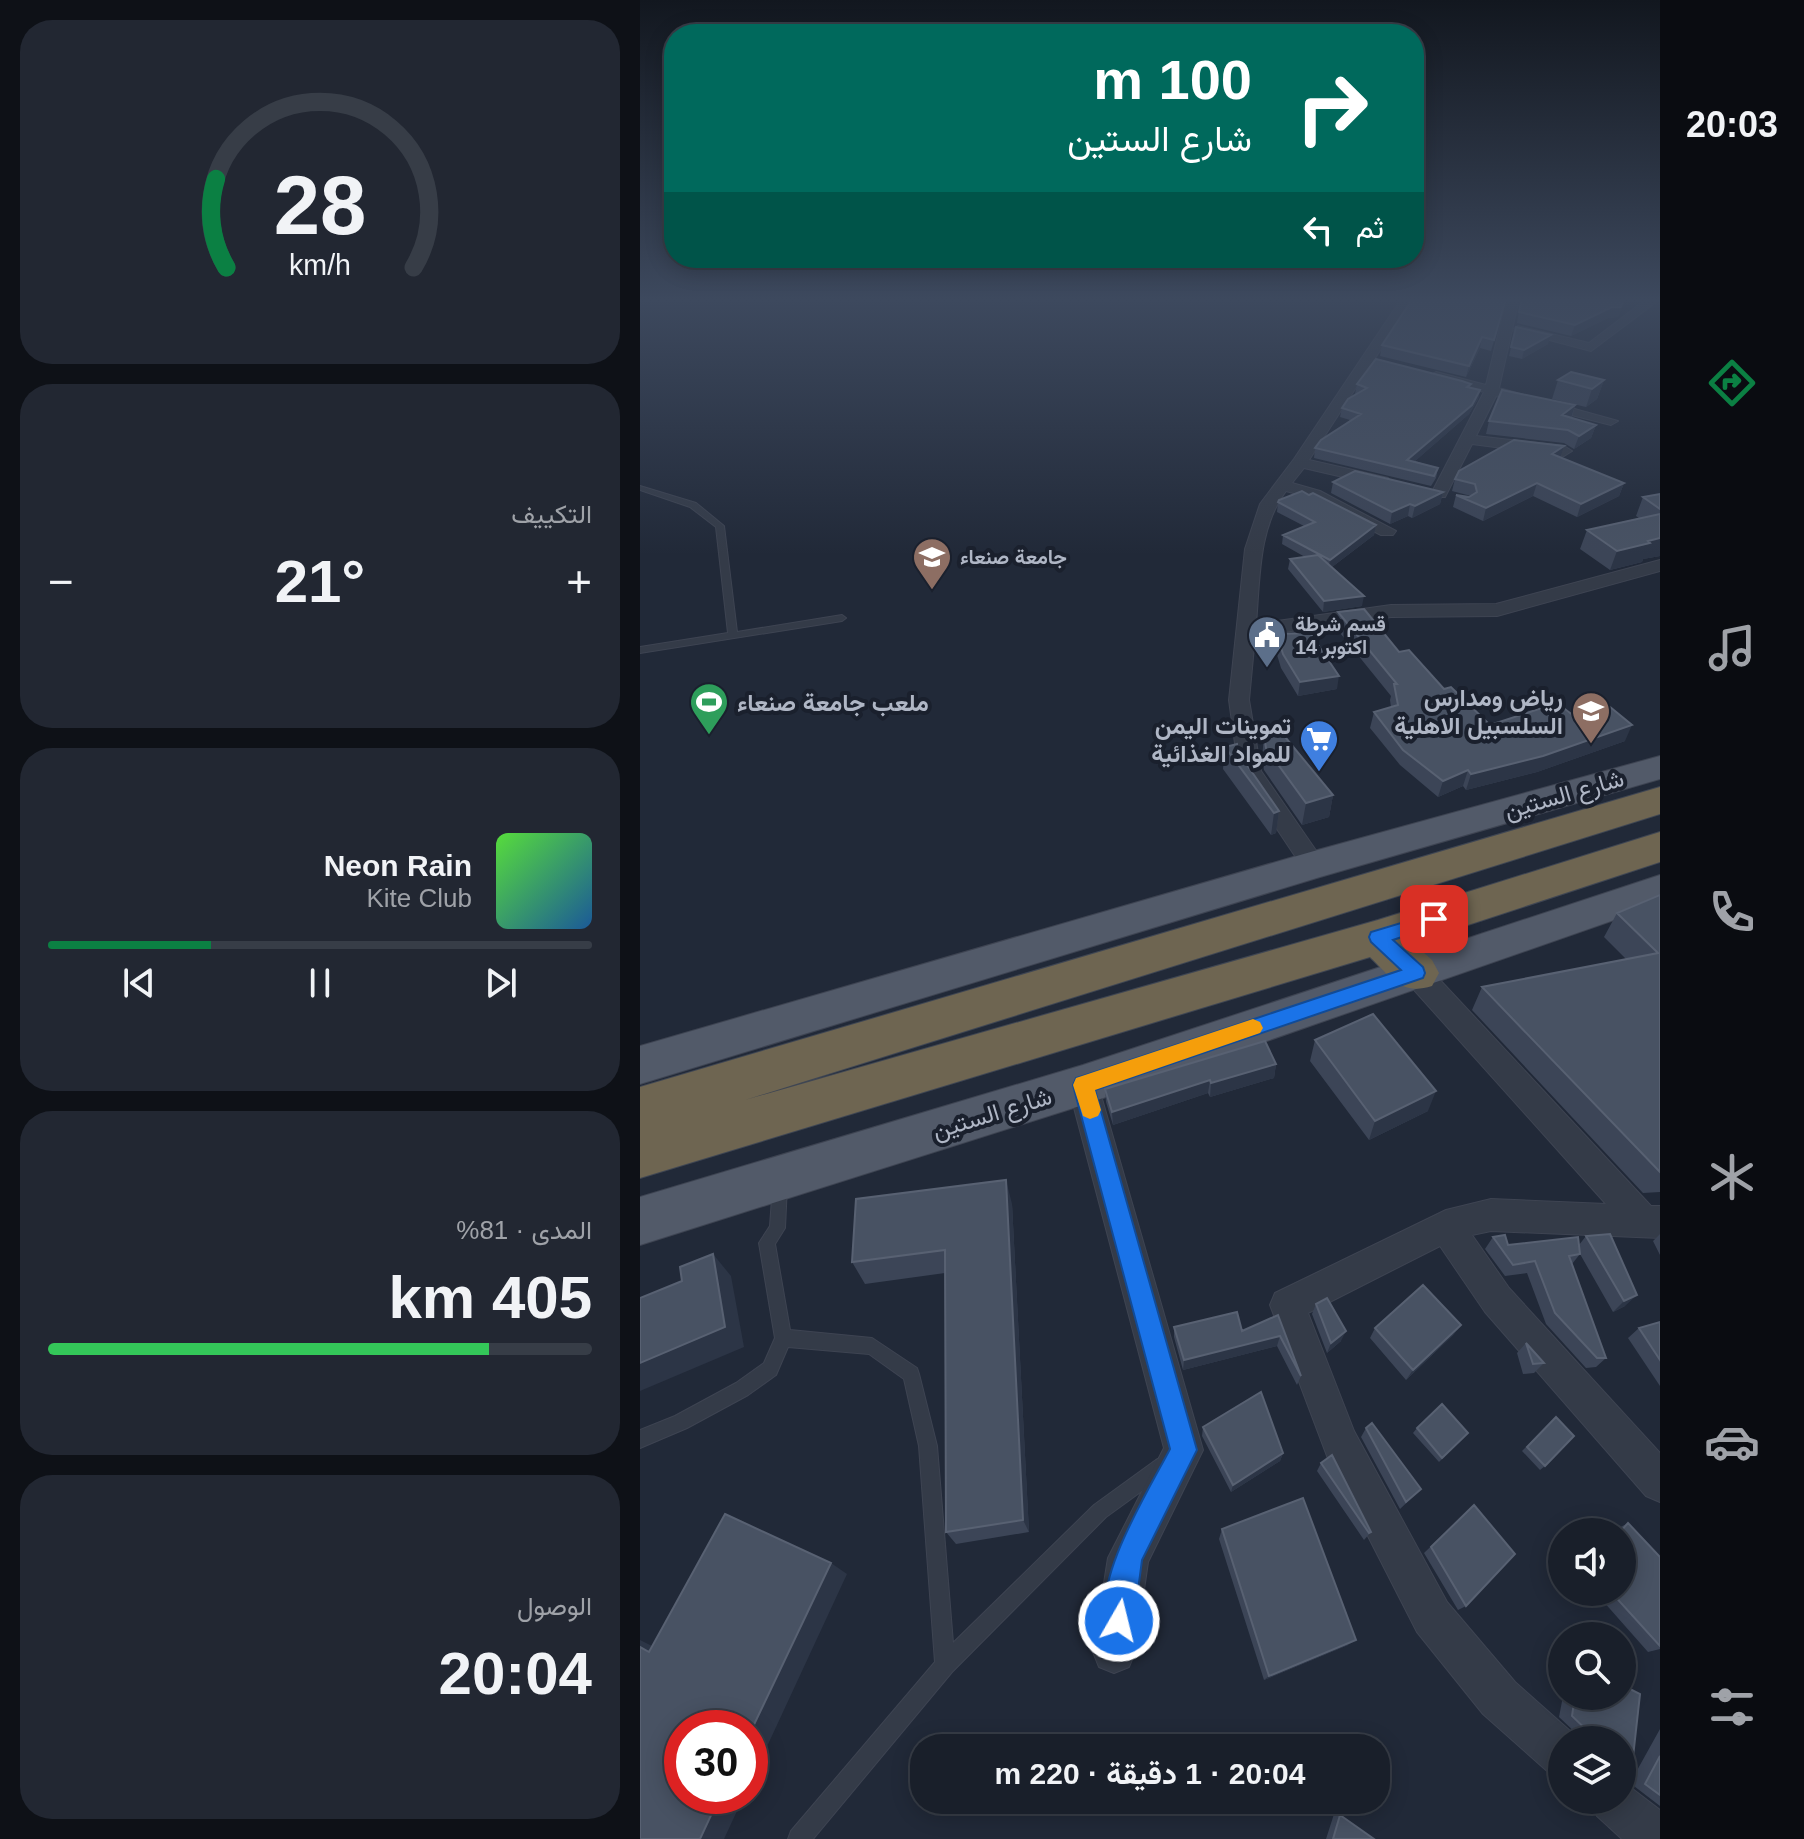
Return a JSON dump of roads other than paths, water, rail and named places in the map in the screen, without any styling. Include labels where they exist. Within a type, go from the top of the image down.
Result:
[{"type":"highway","name":"شارع الستين","points":[[640,1110],[1372,868],[1660,800]]},
{"type":"highway","points":[[640,1154],[1378,937],[1660,847]]},
{"type":"highway","points":[[1378,937],[1416,973]]},
{"type":"main road","name":"شارع الستين","points":[[640,1065],[1314,865],[1372,868],[1660,767]]},
{"type":"main road","name":"شارع الستين","points":[[640,1221],[1083,1085],[1657,894]]},
{"type":"street","points":[[1314,865],[1250,772],[1239,700],[1254,549],[1268,504],[1355,384]]},
{"type":"street","points":[[1467,384],[1611,421]]},
{"type":"street","points":[[1438,494],[1493,384]]},
{"type":"street","points":[[1468,439],[1564,451]]},
{"type":"street","points":[[1300,462],[1392,483]]},
{"type":"street","points":[[1280,485],[1314,494],[1387,531]]},
{"type":"street","points":[[1247,631],[1391,611],[1497,610],[1660,565]]},
{"type":"street","points":[[1416,973],[1652,1221]]},
{"type":"street","points":[[1083,1085],[1184,1450],[1128,1558],[1114,1652]]},
{"type":"street","points":[[1548,1742],[1499,1698],[1432,1617],[1340,1443],[1287,1305],[1446,1226],[1491,1215],[1652,1221]]},
{"type":"street","points":[[1446,1226],[1497,1300],[1660,1482]]},
{"type":"street","points":[[1629,1814],[1656,1838]]},
{"type":"lane","points":[[640,488],[693,505],[720,526],[733,636]]},
{"type":"lane","points":[[640,650],[842,618]]},
{"type":"lane","points":[[640,1439],[742,1389],[770,1369],[783,1338],[767,1243],[777,1228],[781,1178]]},
{"type":"lane","points":[[783,1338],[872,1346],[911,1374],[928,1446],[945,1665]]},
{"type":"lane","points":[[799,1839],[945,1665],[1100,1511],[1184,1450]]},
{"type":"place","name":"جامعة صنعاء","points":[[932,591]]},
{"type":"place","name":"قسم شرطة 14 اكتوبر","points":[[1267,669]]},
{"type":"place","name":"ملعب جامعة صنعاء","points":[[709,736]]},
{"type":"place","name":"رياض ومدارس السلسبيل الاهلية","points":[[1591,745]]},
{"type":"place","name":"تموينات اليمن للمواد الغذائية","points":[[1319,773]]}]
